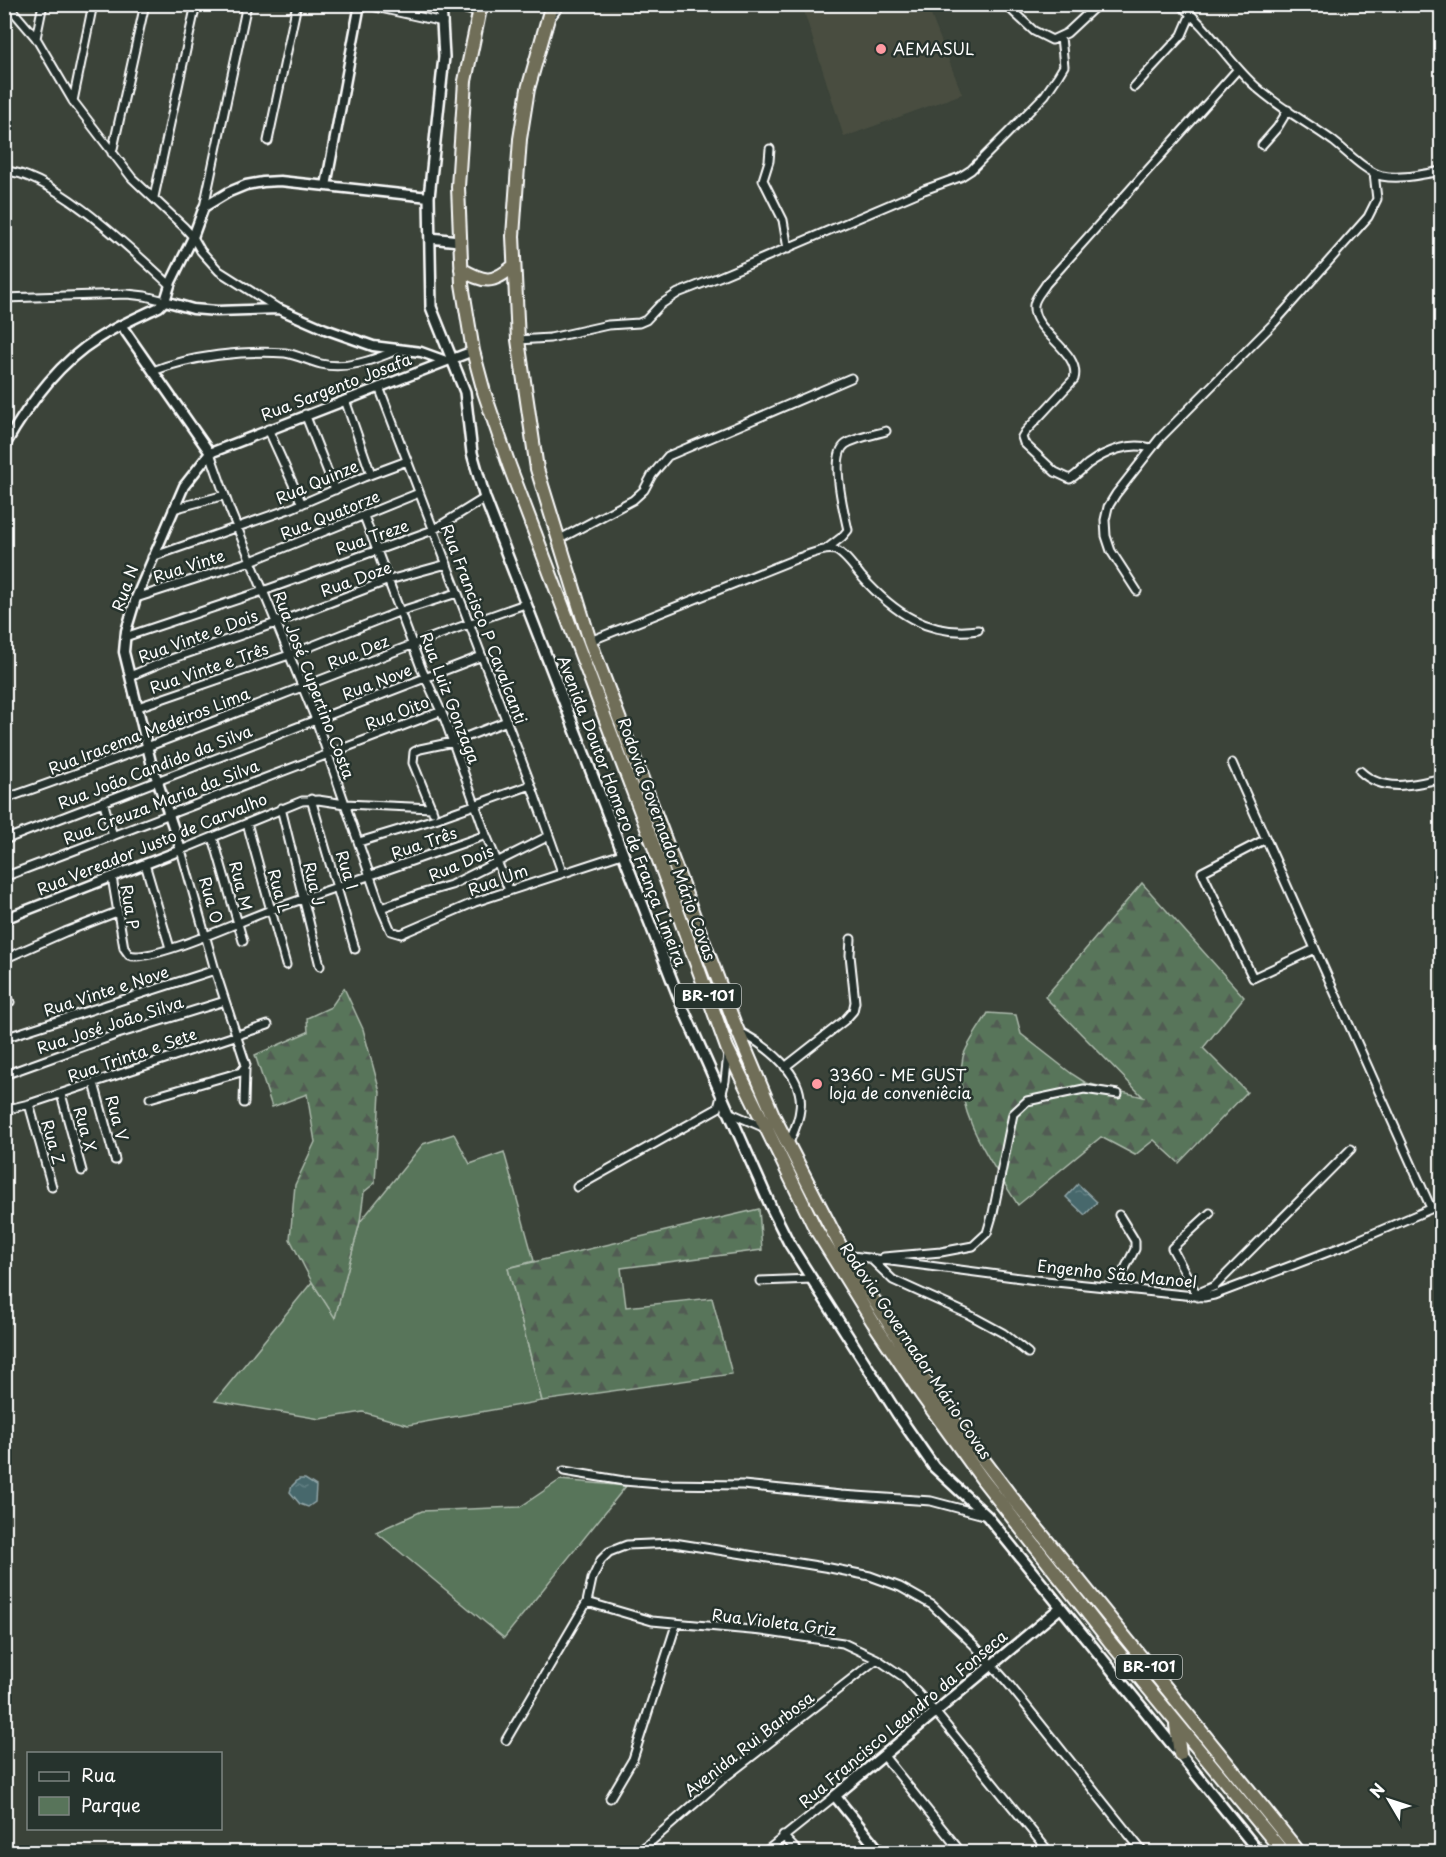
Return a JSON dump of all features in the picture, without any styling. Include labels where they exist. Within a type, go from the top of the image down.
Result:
[{"type":"highway","name":"Rodovia Governador Mário Covas","points":[[552,4],[528,89],[515,193],[514,266],[518,340],[528,422],[537,470],[590,641],[737,1030],[788,1145],[845,1255],[934,1394],[970,1445],[1299,1852]]},
{"type":"highway","name":"Rodovia Governador Mário Covas","points":[[481,8],[467,71],[463,102],[458,187],[459,241],[466,315],[473,351],[484,392],[509,465],[728,1048],[783,1164],[830,1254],[921,1394],[983,1480],[1176,1724],[1283,1852]]},
{"type":"highway","points":[[462,269],[482,280],[489,280],[502,276],[514,266]]},
{"type":"highway","points":[[1176,1724],[1180,1754]]},
{"type":"main road","name":"Avenida Doutor Homero de França Limeira","points":[[441,4],[444,57],[429,197],[431,307],[449,359],[465,392],[472,453],[485,498],[682,1006],[789,1243],[927,1458],[987,1516],[1259,1852]]},
{"type":"main road","points":[[449,4],[481,8]]},
{"type":"main road","points":[[430,238],[459,241]]},
{"type":"main road","name":"Rua Francisco Leandro da Fonseca","points":[[836,1796],[1060,1608]]},
{"type":"main road","points":[[836,1796],[880,1852]]},
{"type":"street","points":[[7,4],[36,38],[73,102],[112,153],[132,178],[193,237],[201,251],[219,271],[279,309],[325,329],[364,343],[449,359]]},
{"type":"street","points":[[36,38],[43,4]]},
{"type":"street","points":[[73,102],[93,4]]},
{"type":"street","points":[[112,153],[145,4]]},
{"type":"street","points":[[154,197],[196,4]]},
{"type":"street","points":[[4,447],[33,402],[59,371],[96,339],[159,307],[165,301],[204,207],[247,4]]},
{"type":"street","points":[[268,141],[297,4]]},
{"type":"street","points":[[326,186],[361,4],[442,22]]},
{"type":"street","points":[[547,22],[561,4]]},
{"type":"street","points":[[1005,4],[1034,31],[1052,40],[1061,37],[1098,4]]},
{"type":"street","points":[[1179,4],[1209,31],[1238,69],[1267,96],[1374,173],[1396,177],[1442,171]]},
{"type":"street","points":[[1134,87],[1182,34],[1191,14]]},
{"type":"street","points":[[518,340],[550,338],[608,324],[646,320],[660,305],[678,293],[948,182],[971,170],[1045,95],[1058,76],[1064,66],[1061,37]]},
{"type":"street","points":[[1151,448],[1130,446],[1105,454],[1070,479],[1056,472],[1024,442],[1022,437],[1025,432],[1068,386],[1076,373],[1063,349],[1040,323],[1035,314],[1035,302],[1047,285],[1238,69]]},
{"type":"street","points":[[1262,145],[1277,128],[1288,110]]},
{"type":"street","points":[[770,149],[763,180],[783,220],[788,249]]},
{"type":"street","points":[[4,171],[21,174],[42,184],[92,216],[170,285]]},
{"type":"street","points":[[1137,591],[1111,551],[1106,536],[1105,520],[1108,507],[1151,448],[1273,324],[1368,217],[1377,199],[1374,173]]},
{"type":"street","points":[[204,207],[229,192],[263,182],[296,182],[429,197]]},
{"type":"street","points":[[4,298],[127,294],[145,296],[193,309],[217,311],[279,309]]},
{"type":"street","points":[[121,325],[210,453]]},
{"type":"street","points":[[153,371],[191,359],[268,353],[297,356],[322,364],[349,364],[370,360],[397,350]]},
{"type":"street","name":"Rua Sargento Josafa","points":[[210,453],[305,414],[473,351]]},
{"type":"street","points":[[558,540],[633,500],[644,490],[652,475],[668,456],[851,378]]},
{"type":"street","name":"Rua Francisco P Cavalcanti","points":[[379,387],[470,623],[562,872]]},
{"type":"street","points":[[345,400],[371,474]]},
{"type":"street","points":[[305,414],[335,490]]},
{"type":"street","points":[[268,429],[302,504]]},
{"type":"street","points":[[825,550],[848,530],[842,505],[837,462],[839,452],[844,445],[886,431]]},
{"type":"street","name":"Rua José Cupertino Costa","points":[[210,453],[237,527],[316,720],[388,928]]},
{"type":"street","name":"Rua N","points":[[147,747],[124,652],[125,637],[136,598],[173,509],[184,486],[210,453]]},
{"type":"street","name":"Rua Quinze","points":[[153,557],[302,504],[407,461]]},
{"type":"street","name":"Rua Quatorze","points":[[251,561],[419,493]]},
{"type":"street","points":[[173,509],[225,495]]},
{"type":"street","name":"Rua Treze","points":[[125,637],[263,591],[433,530],[485,498]]},
{"type":"street","name":"Rua Luiz Gonzaga","points":[[364,516],[426,678],[442,711],[486,835],[509,890]]},
{"type":"street","points":[[590,641],[798,558],[825,550],[834,550],[841,554],[879,595],[908,618],[942,629],[966,632],[978,630]]},
{"type":"street","name":"Rua Vinte","points":[[136,598],[223,568],[251,561]]},
{"type":"street","name":"Rua Doze","points":[[276,623],[389,580],[447,564]]},
{"type":"street","name":"Rua Vinte e Três","points":[[138,707],[289,655],[401,611],[457,593]]},
{"type":"street","name":"Rua Dez","points":[[303,688],[414,644],[525,604]]},
{"type":"street","name":"Rua Vinte e Dois","points":[[130,676],[192,651],[276,623]]},
{"type":"street","name":"Rua Nove","points":[[316,720],[482,656]]},
{"type":"street","name":"Rua Iracema Medeiros Lima","points":[[4,799],[303,688]]},
{"type":"street","name":"Rua Oito","points":[[328,754],[442,711]]},
{"type":"street","name":"Rua João Candido da Silva","points":[[4,840],[316,720]]},
{"type":"street","points":[[435,819],[412,758],[414,752],[453,742],[507,722]]},
{"type":"street","name":"Rua O","points":[[147,747],[181,850],[215,970],[246,1065],[244,1103]]},
{"type":"street","name":"Rua Creuza Maria da Silva","points":[[4,877],[170,815],[236,787],[328,754]]},
{"type":"street","points":[[1232,763],[1431,1208]]},
{"type":"street","points":[[1360,771],[1374,782],[1384,785],[1406,786],[1442,778]]},
{"type":"street","points":[[359,842],[435,819],[531,785]]},
{"type":"street","points":[[311,799],[345,804],[432,808]]},
{"type":"street","name":"Rua Vereador Justo de Carvalho","points":[[4,919],[281,808],[311,799]]},
{"type":"street","name":"Rua I","points":[[311,799],[339,888],[355,949]]},
{"type":"street","points":[[103,801],[113,836]]},
{"type":"street","name":"Rua J","points":[[281,808],[320,966]]},
{"type":"street","name":"Rua L","points":[[247,823],[279,947],[286,965]]},
{"type":"street","name":"Rua Três","points":[[370,876],[486,835]]},
{"type":"street","name":"Rua Dois","points":[[381,908],[451,885],[549,836]]},
{"type":"street","name":"Rua M","points":[[213,837],[243,941]]},
{"type":"street","points":[[1266,839],[1202,872],[1253,978],[1315,949]]},
{"type":"street","name":"Rua Um","points":[[388,928],[391,932],[401,934],[509,890],[622,854]]},
{"type":"street","points":[[146,864],[170,948]]},
{"type":"street","name":"Rua Vinte e Nove","points":[[122,941],[126,952],[141,957],[370,876]]},
{"type":"street","name":"Rua P","points":[[112,877],[122,941]]},
{"type":"street","points":[[4,958],[117,912]]},
{"type":"street","points":[[785,1067],[845,1020],[853,1011],[855,1002],[850,955],[851,939]]},
{"type":"street","name":"Rua Vinte e Nove","points":[[4,1038],[215,970]]},
{"type":"street","name":"Rua José João Silva","points":[[4,1075],[118,1034],[225,1001]]},
{"type":"street","name":"Rua Trinta e Sete","points":[[4,1110],[61,1094],[268,1025]]},
{"type":"street","points":[[737,1030],[761,1044],[785,1067],[797,1087],[801,1107],[788,1145]]},
{"type":"street","points":[[577,1187],[718,1108],[727,1071],[728,1048]]},
{"type":"street","points":[[150,1098],[241,1072],[244,1069]]},
{"type":"street","name":"Rua V","points":[[94,1083],[115,1160]]},
{"type":"street","points":[[870,1258],[941,1252],[973,1246],[987,1233],[1013,1114],[1027,1101],[1084,1089],[1118,1094]]},
{"type":"street","name":"Rua X","points":[[61,1094],[82,1172]]},
{"type":"street","name":"Rua Z","points":[[29,1104],[52,1187]]},
{"type":"street","points":[[718,1108],[768,1130]]},
{"type":"street","points":[[1210,1213],[1172,1248],[1197,1296],[1215,1286],[1351,1149]]},
{"type":"street","name":"Engenho São Manoel","points":[[845,1255],[1004,1276],[1197,1296],[1214,1295],[1322,1254],[1442,1204]]},
{"type":"street","points":[[1115,1288],[1135,1250],[1135,1241],[1119,1215]]},
{"type":"street","points":[[870,1258],[893,1280],[968,1314],[1003,1333],[1028,1353]]},
{"type":"street","points":[[760,1281],[812,1279]]},
{"type":"street","points":[[564,1471],[658,1484],[743,1485],[931,1502],[987,1516]]},
{"type":"street","points":[[506,1740],[587,1602],[592,1580],[601,1560],[618,1547],[675,1544],[790,1561],[870,1576],[916,1594],[932,1605],[955,1625],[992,1665],[1143,1852]]},
{"type":"street","name":"Rua Violeta Griz","points":[[587,1602],[637,1618],[676,1625],[762,1631],[823,1640],[853,1647],[877,1659],[902,1676],[936,1713],[1049,1852]]},
{"type":"street","points":[[610,1797],[633,1759],[676,1625]]},
{"type":"street","name":"Avenida Rui Barbosa","points":[[639,1852],[724,1778],[877,1659]]},
{"type":"street","points":[[884,1756],[961,1852]]},
{"type":"street","name":"Rua Francisco Leandro da Fonseca","points":[[765,1852],[836,1796]]},
{"type":"street","points":[[783,1836],[798,1852]]},
{"type":"shaded area","name":"AEMASUL","points":[[802,5],[927,5],[962,94],[844,137]]},
{"type":"green space","points":[[1142,883],[1244,997],[1203,1048],[1247,1092],[1179,1163],[1154,1140],[1135,1155],[1101,1137],[1018,1205],[986,1154],[968,1116],[961,1077],[963,1057],[970,1041],[988,1013],[1016,1015],[1021,1034],[1072,1074],[1086,1083],[1143,1097],[1045,997]]},
{"type":"green space","points":[[344,988],[363,1029],[380,1092],[375,1183],[364,1192],[360,1222],[335,1318],[312,1282],[290,1239],[295,1185],[315,1142],[307,1094],[272,1107],[255,1055],[308,1032],[307,1018],[331,1007]]},
{"type":"green space","points":[[454,1134],[470,1164],[504,1152],[534,1261],[508,1268],[542,1401],[408,1425],[363,1412],[320,1419],[215,1401],[312,1282],[335,1317],[360,1222],[423,1144]]},
{"type":"green space","points":[[759,1209],[762,1250],[621,1268],[626,1307],[712,1298],[732,1374],[542,1401],[508,1268]]},
{"type":"green space","points":[[560,1480],[626,1486],[504,1638],[376,1532],[422,1511],[520,1507]]},
{"type":"water","points":[[1078,1184],[1097,1202],[1085,1215],[1066,1197]]},
{"type":"water","points":[[299,1479],[305,1479],[316,1486],[315,1502],[308,1507],[300,1504],[290,1492]]},
{"type":"place","name":"AEMASUL","points":[[881,49]]},
{"type":"place","name":"3360 - ME GUST loja de conveniêcia","points":[[817,1084]]}]
